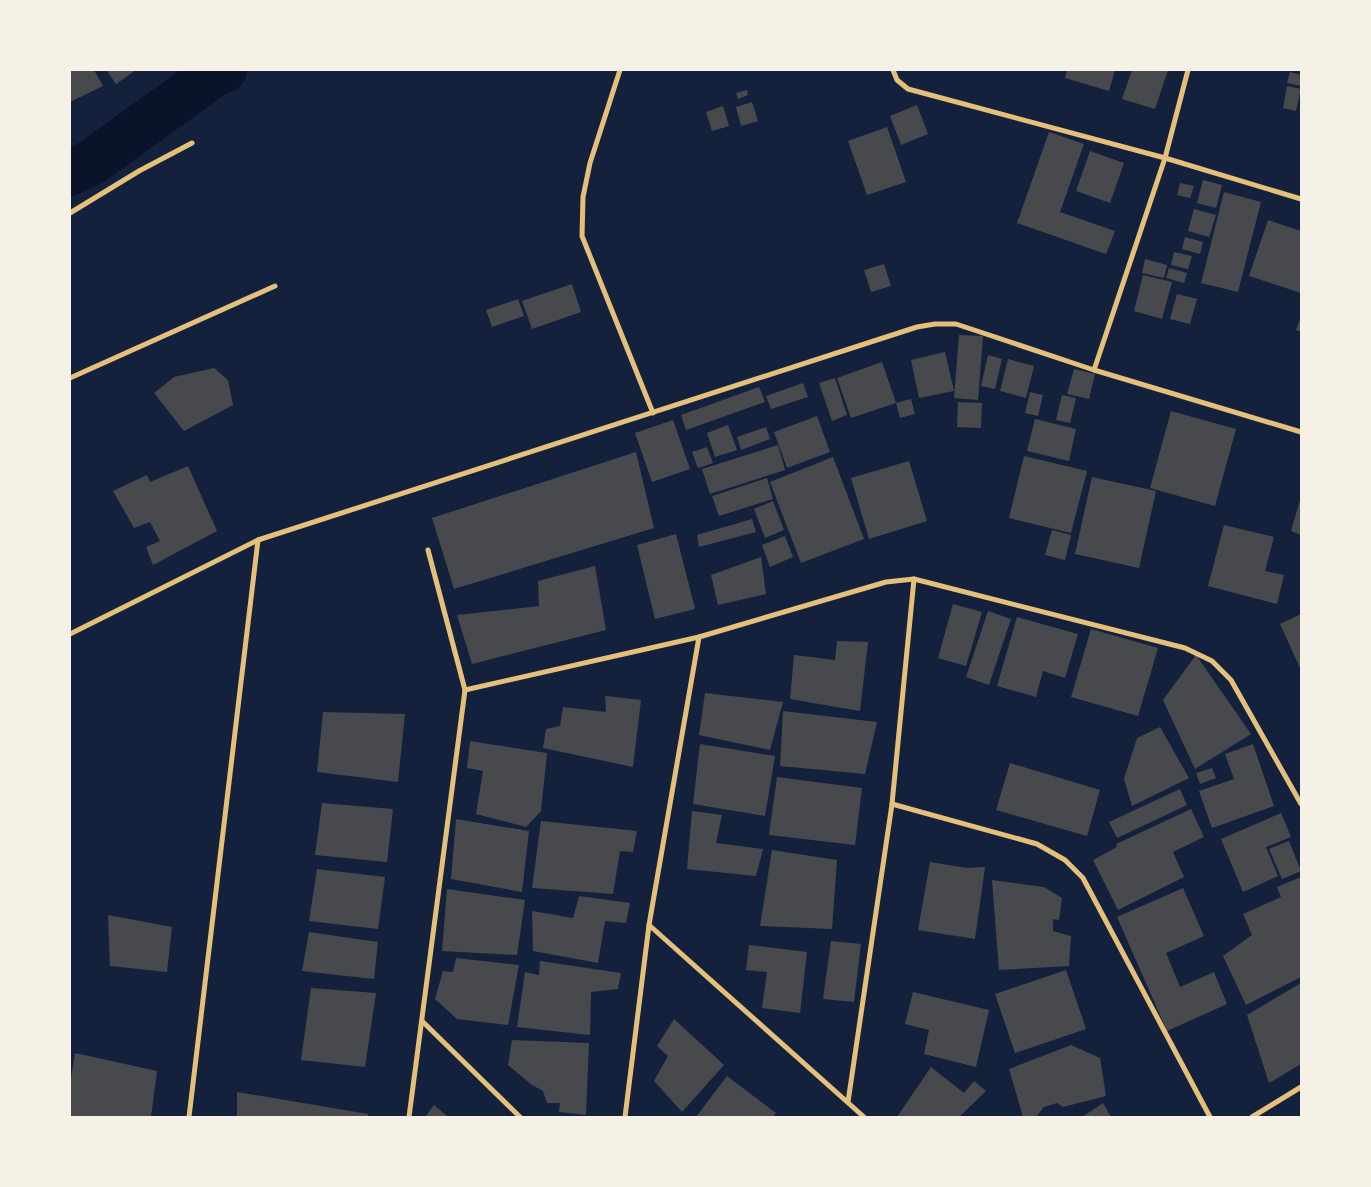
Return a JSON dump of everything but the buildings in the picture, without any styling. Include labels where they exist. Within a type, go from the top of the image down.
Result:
[{"type":"street","points":[[620,70],[590,163],[583,197],[582,236],[653,413]]},
{"type":"street","points":[[893,70],[897,80],[908,89],[1165,158],[1301,199]]},
{"type":"street","points":[[1094,370],[1165,158],[1188,70]]},
{"type":"street","points":[[70,213],[139,171],[192,142]]},
{"type":"street","points":[[70,378],[275,286]]},
{"type":"street","points":[[70,634],[258,540],[917,326],[956,324],[1094,370],[1301,432]]},
{"type":"street","points":[[189,1117],[258,540]]},
{"type":"street","points":[[410,1117],[465,690],[428,550]]},
{"type":"street","points":[[465,690],[699,637],[886,582],[914,579],[1186,648],[1212,660],[1231,680],[1301,804]]},
{"type":"street","points":[[848,1102],[892,804],[914,579]]},
{"type":"street","points":[[624,1117],[648,926],[699,637]]},
{"type":"street","points":[[892,804],[1037,844],[1065,860],[1083,878],[1210,1117]]},
{"type":"street","points":[[648,926],[864,1117]]},
{"type":"street","points":[[422,1021],[520,1117]]},
{"type":"street","points":[[1252,1117],[1301,1087]]},
{"type":"waterway","points":[[70,173],[92,162],[218,71],[224,70]]}]
